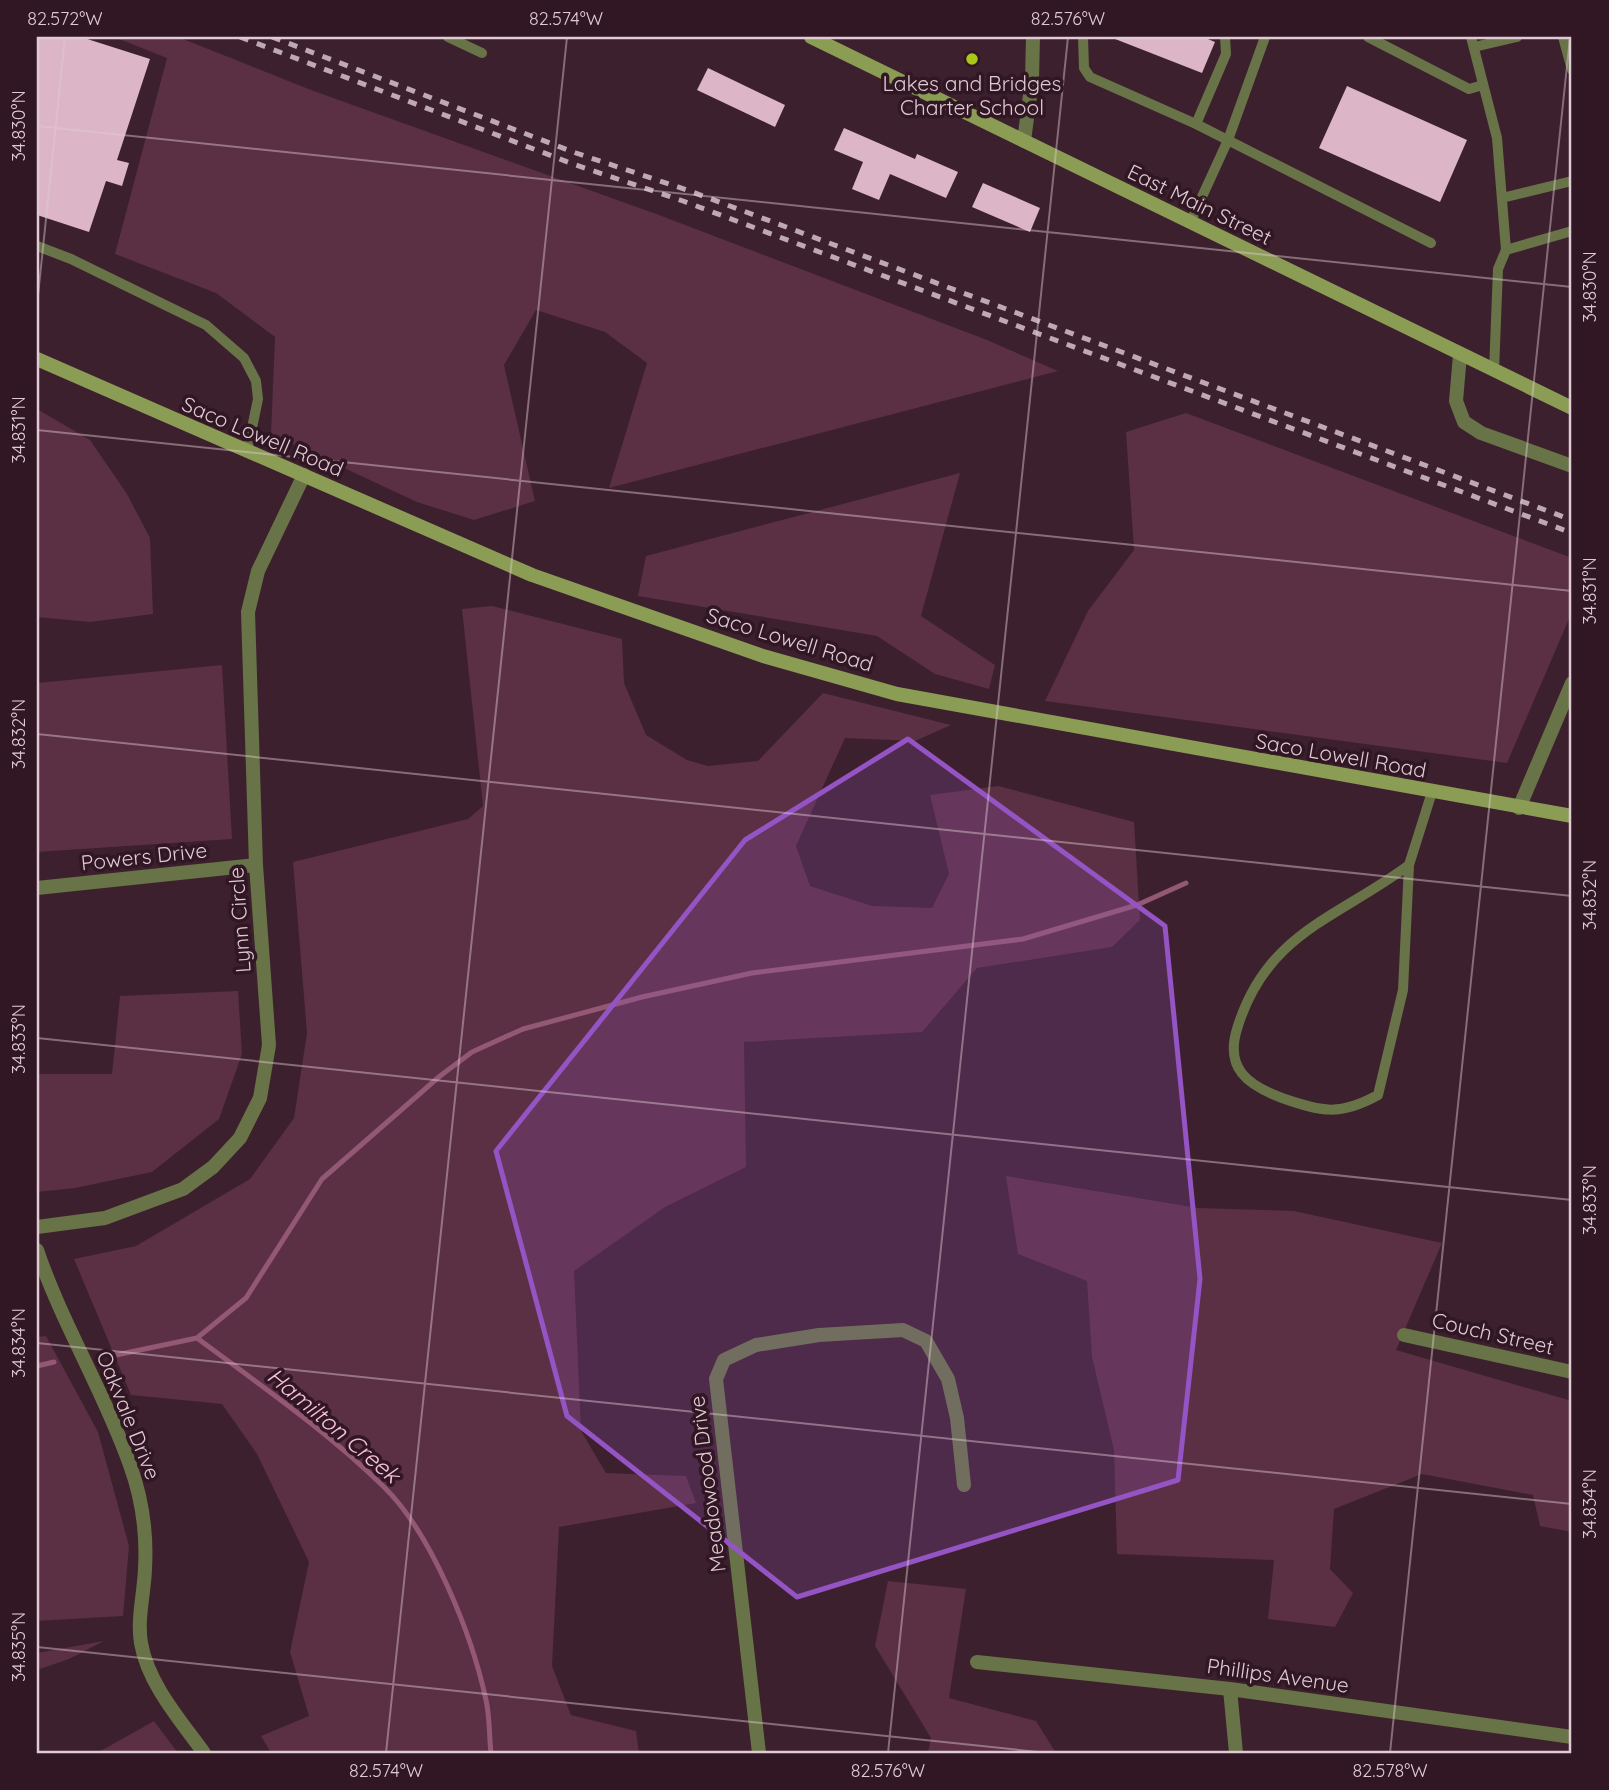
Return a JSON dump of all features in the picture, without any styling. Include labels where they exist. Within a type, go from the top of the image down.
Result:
[{"type":"street","name":"East Main Street","points":[[811,37],[1572,408]]},
{"type":"street","points":[[1024,141],[1032,80],[1033,37]]},
{"type":"street","points":[[1460,355],[1456,401],[1464,422],[1482,433],[1572,466]]},
{"type":"street","name":"Saco Lowell Road","points":[[37,359],[532,575],[763,656],[897,694],[1572,816]]},
{"type":"street","name":"Lynn Circle","points":[[37,1227],[105,1219],[183,1189],[214,1167],[240,1138],[260,1098],[269,1045],[256,865],[248,612],[258,571],[304,475]]},
{"type":"street","points":[[1519,808],[1572,683]]},
{"type":"street","name":"Powers Drive","points":[[37,888],[256,865]]},
{"type":"street","name":"Oakvale Drive","points":[[37,1250],[52,1293],[73,1333],[130,1464],[142,1510],[145,1571],[140,1613],[141,1644],[159,1688],[204,1753]]},
{"type":"street","name":"Meadowood Drive","points":[[759,1753],[716,1379],[724,1360],[757,1345],[819,1335],[903,1330],[926,1341],[948,1380],[957,1418],[964,1485]]},
{"type":"street","name":"Couch Street","points":[[1405,1335],[1572,1372]]},
{"type":"street","name":"Phillips Avenue","points":[[977,1662],[1230,1689],[1572,1737]]},
{"type":"street","points":[[1230,1689],[1237,1753]]},
{"type":"lane","points":[[448,37],[482,53]]},
{"type":"lane","points":[[1083,37],[1084,68],[1090,77],[1196,124],[1431,243]]},
{"type":"lane","points":[[1196,124],[1226,54],[1225,37]]},
{"type":"lane","points":[[1191,223],[1228,140],[1265,37]]},
{"type":"lane","points":[[1368,37],[1468,89],[1483,85]]},
{"type":"lane","points":[[1494,371],[1498,269],[1506,250],[1497,138],[1472,42],[1517,37]]},
{"type":"lane","points":[[1563,37],[1572,70]]},
{"type":"lane","points":[[1502,198],[1572,181]]},
{"type":"lane","points":[[1506,250],[1572,231]]},
{"type":"lane","points":[[37,246],[71,259],[206,325],[244,358],[256,381],[258,399],[247,452]]},
{"type":"lane","points":[[1409,865],[1374,891],[1315,923],[1281,950],[1261,973],[1244,1007],[1232,1045],[1237,1069],[1261,1090],[1311,1108],[1352,1109],[1378,1094],[1403,989],[1409,865],[1432,792]]},
{"type":"highlighted area","points":[[908,739],[1165,926],[1200,1279],[1178,1480],[797,1597],[567,1416],[496,1151],[745,840]]},
{"type":"shaded area","points":[[114,37],[178,37],[311,90],[659,215],[987,340],[1058,371],[609,488],[647,363],[605,332],[536,310],[504,365],[535,501],[474,520],[417,502],[271,434],[275,337],[216,293],[115,254],[167,58]]},
{"type":"shaded area","points":[[37,409],[90,440],[127,494],[150,538],[153,614],[90,622],[37,617]]},
{"type":"shaded area","points":[[1186,413],[1572,558],[1572,612],[1507,763],[1045,701],[1088,611],[1134,550],[1126,432]]},
{"type":"shaded area","points":[[960,473],[921,616],[995,665],[989,689],[935,674],[877,636],[638,596],[646,556]]},
{"type":"shaded area","points":[[492,606],[622,639],[624,683],[646,735],[687,760],[708,766],[758,761],[823,693],[951,725],[915,741],[845,738],[796,846],[810,886],[872,906],[932,908],[949,874],[930,795],[998,786],[1134,822],[1140,920],[1112,947],[977,968],[922,1032],[744,1042],[746,1167],[665,1207],[574,1271],[581,1431],[606,1473],[686,1476],[696,1503],[559,1527],[552,1666],[571,1715],[636,1731],[639,1753],[271,1753],[261,1736],[309,1716],[290,1652],[309,1562],[257,1454],[222,1404],[131,1395],[74,1259],[136,1246],[250,1179],[294,1118],[307,1033],[293,862],[468,819],[483,806],[462,609]]},
{"type":"shaded area","points":[[222,665],[232,839],[37,852],[37,683]]},
{"type":"shaded area","points":[[238,991],[242,1054],[219,1119],[152,1172],[75,1188],[37,1192],[37,1074],[112,1074],[120,996]]},
{"type":"shaded area","points":[[1006,1176],[1198,1208],[1294,1211],[1442,1243],[1396,1350],[1572,1401],[1572,1532],[1540,1526],[1533,1495],[1422,1474],[1334,1509],[1330,1569],[1353,1593],[1335,1627],[1268,1619],[1274,1560],[1117,1554],[1114,1450],[1092,1357],[1087,1281],[1018,1254]]},
{"type":"shaded area","points":[[46,1336],[98,1432],[129,1546],[123,1616],[37,1621],[37,1337]]},
{"type":"shaded area","points":[[888,1581],[966,1589],[949,1698],[1036,1721],[1056,1753],[928,1753],[931,1738],[875,1646]]},
{"type":"shaded area","points":[[104,1641],[69,1659],[37,1670],[37,1653]]},
{"type":"shaded area","points":[[154,1721],[178,1753],[97,1753]]},
{"type":"building","points":[[37,37],[81,37],[150,59],[117,160],[129,163],[122,186],[106,181],[89,232],[37,215]]},
{"type":"building","points":[[1110,37],[1203,37],[1215,42],[1202,73]]},
{"type":"building","points":[[708,68],[785,105],[775,127],[697,90]]},
{"type":"building","points":[[1347,86],[1467,140],[1440,202],[1319,148]]},
{"type":"building","points":[[844,128],[915,159],[917,154],[958,172],[946,198],[890,174],[879,200],[852,189],[863,162],[834,150]]},
{"type":"building","points":[[983,183],[1040,208],[1030,232],[972,207]]},
{"type":"waterway","points":[[116,1355],[197,1338],[246,1298],[322,1179],[440,1076],[472,1052],[523,1029],[642,997],[752,973],[1023,939],[1137,905],[1186,883]]},
{"type":"waterway","name":"Hamilton Creek","points":[[197,1338],[340,1447],[402,1507],[434,1558],[471,1646],[486,1700],[491,1753]]},
{"type":"waterway","name":"Hamilton Creek","points":[[37,1366],[54,1362]]},
{"type":"railway","points":[[240,37],[573,164],[683,201],[1572,533]]},
{"type":"railway","points":[[272,37],[576,153],[687,190],[1572,520]]},
{"type":"place","name":"Lakes and Bridges Charter School","points":[[972,59]]}]
